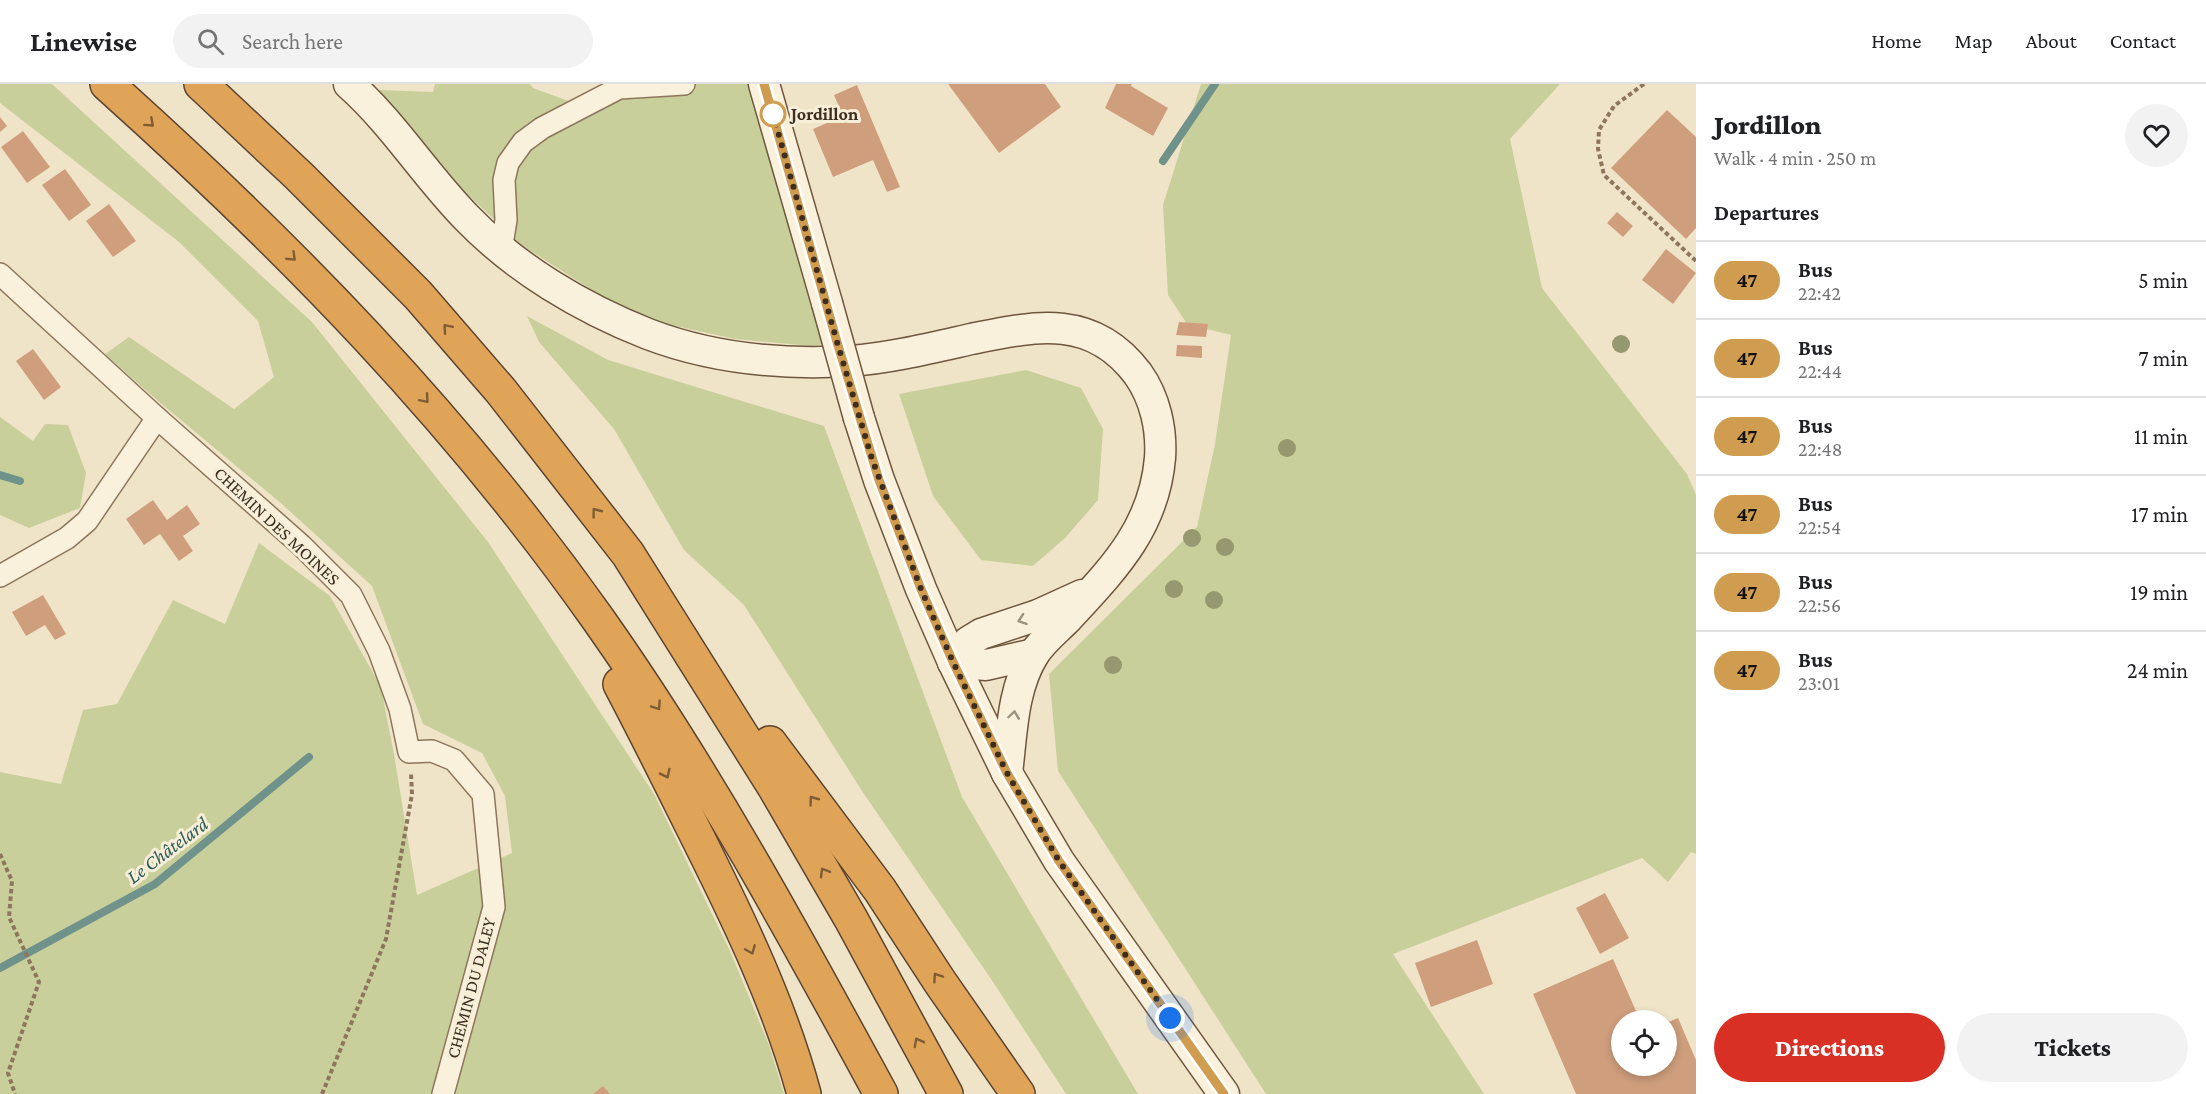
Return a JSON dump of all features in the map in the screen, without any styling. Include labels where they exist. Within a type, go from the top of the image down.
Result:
[{"type":"highway","points":[[107,84],[253,219],[391,360],[465,445],[551,555],[604,628],[698,770],[773,899],[881,1094]]},
{"type":"highway","points":[[201,84],[299,176],[418,295],[501,391],[628,554],[880,890],[940,982],[1018,1094]]},
{"type":"highway","points":[[628,554],[775,788],[851,919],[946,1094]]},
{"type":"highway","points":[[551,555],[647,735],[726,894],[775,1009],[804,1094]]},
{"type":"street","points":[[349,84],[376,112],[465,217],[501,251],[549,283],[602,313],[672,342],[727,354],[787,361],[852,361],[1027,328],[1053,327],[1071,330],[1104,342],[1116,350],[1142,379],[1157,415],[1160,454],[1157,480],[1150,506],[1134,541],[1120,561],[1034,654],[1020,688],[1015,708],[1007,773]]},
{"type":"street","points":[[501,251],[506,220],[504,180],[508,163],[523,142],[542,128],[619,88],[684,84]]},
{"type":"street","points":[[764,84],[859,418],[879,480],[953,662],[1007,773],[1059,861],[1224,1094]]},
{"type":"street","name":"CHEMIN DES MOINES","points":[[0,274],[157,418],[301,545],[351,595],[382,661],[400,709],[409,752]]},
{"type":"street","points":[[0,576],[67,538],[87,521],[157,418]]},
{"type":"street","points":[[953,662],[968,642],[981,634],[1038,615],[1095,589]]},
{"type":"street","points":[[953,662],[986,665],[1034,654]]},
{"type":"street","name":"CHEMIN DU DALEY","points":[[409,752],[432,751],[454,760],[483,794],[494,907],[443,1094]]},
{"type":"path","points":[[1644,84],[1614,106],[1599,130],[1598,149],[1604,175],[1696,261]]},
{"type":"path","points":[[322,1094],[386,939],[412,794],[409,752]]},
{"type":"path","points":[[0,854],[12,881],[9,917],[39,982],[8,1073],[15,1094]]},
{"type":"green space","points":[[0,84],[52,84],[312,322],[488,542],[654,794],[730,951],[769,1045],[784,1094],[0,1094],[0,772],[61,784],[83,710],[117,704],[173,600],[225,624],[259,543],[330,596],[381,687],[417,895],[512,853],[505,796],[482,753],[423,724],[372,586],[283,505],[105,354],[129,337],[234,409],[274,377],[258,321],[179,242],[0,103]]},
{"type":"green space","points":[[435,84],[530,84],[533,88],[585,107],[619,88],[684,84],[764,84],[837,342],[812,346],[735,339],[657,322],[601,296],[520,244],[466,193],[379,90],[433,92]]},
{"type":"green space","points":[[1201,84],[1560,84],[1510,139],[1542,288],[1687,474],[1696,495],[1696,854],[1691,852],[1668,882],[1642,858],[1393,954],[1484,1094],[1266,1094],[1058,771],[1049,674],[1197,527],[1215,444],[1231,335],[1187,324],[1168,295],[1163,205]]},
{"type":"green space","points":[[527,316],[608,360],[824,426],[962,797],[1138,1094],[1066,1094],[991,979],[862,791],[744,605],[684,550],[614,429],[539,342]]},
{"type":"green space","points":[[1026,370],[1081,388],[1103,429],[1098,500],[1065,538],[1033,566],[981,560],[933,496],[899,394]]},
{"type":"green space","points":[[0,417],[33,441],[45,424],[68,425],[86,473],[80,508],[29,528],[0,515]]},
{"type":"building","points":[[948,84],[1045,84],[1061,107],[999,153]]},
{"type":"building","points":[[1116,84],[1132,84],[1131,86],[1168,108],[1153,136],[1105,108]]},
{"type":"building","points":[[857,85],[900,187],[887,192],[873,160],[833,177],[813,129],[843,116],[834,95]]},
{"type":"building","points":[[1667,110],[1696,137],[1696,228],[1686,239],[1611,168]]},
{"type":"building","points":[[0,117],[7,126],[0,132]]},
{"type":"building","points":[[23,131],[50,167],[27,183],[1,147]]},
{"type":"building","points":[[65,169],[91,205],[69,221],[42,185]]},
{"type":"building","points":[[109,204],[136,241],[113,257],[86,221]]},
{"type":"building","points":[[1617,212],[1633,226],[1623,237],[1607,223]]},
{"type":"building","points":[[1666,249],[1696,273],[1673,304],[1642,280]]},
{"type":"building","points":[[1179,322],[1208,324],[1206,337],[1176,335]]},
{"type":"building","points":[[1177,345],[1202,346],[1202,358],[1176,356]]},
{"type":"building","points":[[33,349],[61,387],[44,400],[16,361]]},
{"type":"building","points":[[153,500],[167,520],[187,505],[200,524],[183,536],[193,551],[179,561],[160,534],[144,545],[126,519]]},
{"type":"building","points":[[43,595],[66,634],[55,640],[45,625],[26,636],[12,612]]},
{"type":"building","points":[[1605,893],[1629,938],[1600,954],[1576,908]]},
{"type":"building","points":[[1477,940],[1493,984],[1431,1007],[1415,963]]},
{"type":"building","points":[[1613,959],[1636,1010],[1611,1010],[1611,1076],[1677,1076],[1678,1018],[1696,1060],[1696,1094],[1576,1094],[1533,994]]},
{"type":"building","points":[[603,1086],[610,1094],[593,1094]]},
{"type":"waterway","name":"Le Châtelard","points":[[1163,161],[1215,84]]},
{"type":"waterway","points":[[0,475],[20,481]]},
{"type":"waterway","name":"Le Châtelard","points":[[0,968],[155,884],[309,757]]},
{"type":"bus line","name":"47","points":[[764,84],[859,418],[879,480],[921,589],[953,662],[1007,773],[1059,861],[1224,1094]]},
{"type":"place","name":"Jordillon","points":[[773,114]]},
{"type":"route","points":[[773,114],[872,459],[921,589],[953,662],[1007,773],[1059,861],[1170,1018]]}]
